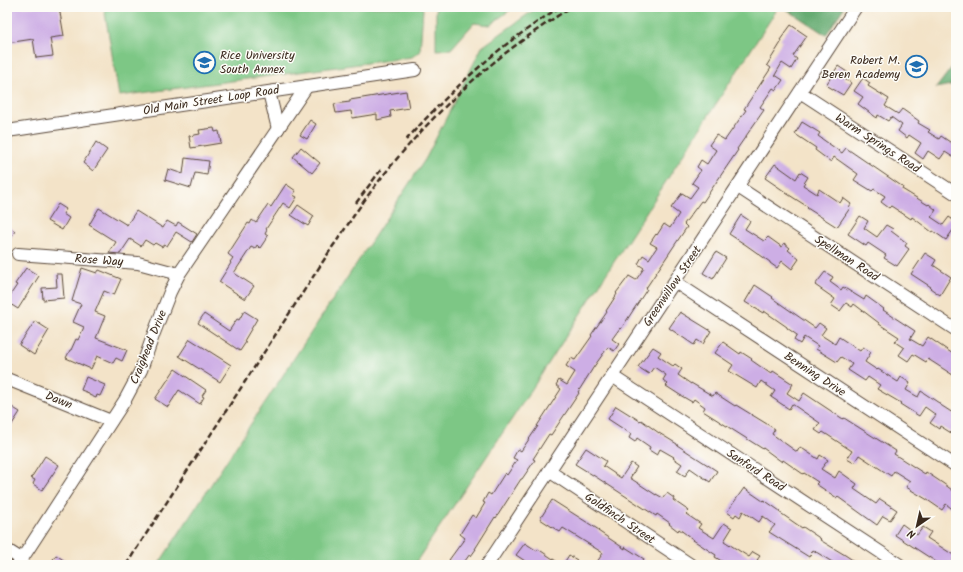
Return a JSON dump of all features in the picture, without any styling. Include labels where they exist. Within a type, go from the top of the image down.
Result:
[{"type":"street","name":"Greenwillow Street","points":[[487,565],[856,7]]},
{"type":"street","name":"Old Main Street Loop Road","points":[[7,131],[415,70]]},
{"type":"street","name":"Craighead Drive","points":[[20,562],[125,400],[141,370],[170,292],[179,274],[307,86]]},
{"type":"street","points":[[269,92],[278,128]]},
{"type":"street","name":"Warm Springs Road","points":[[800,92],[956,194]]},
{"type":"street","name":"Spellman Road","points":[[738,187],[956,330]]},
{"type":"street","name":"Rose Way","points":[[18,254],[138,263],[179,274]]},
{"type":"street","name":"Benning Drive","points":[[675,282],[956,466]]},
{"type":"street","name":"Sanford Road","points":[[612,376],[900,565]]},
{"type":"street","name":"Dawn","points":[[7,379],[110,421]]},
{"type":"street","name":"Goldfinch Street","points":[[549,471],[691,565]]},
{"type":"street","points":[[7,550],[20,562]]},
{"type":"green space","points":[[104,7],[422,7],[420,51],[412,57],[119,96]]},
{"type":"green space","points":[[436,7],[514,7],[490,25],[474,23],[451,49],[436,50]]},
{"type":"green space","points":[[538,7],[774,7],[776,11],[530,392],[414,565],[158,565],[426,158],[482,47]]},
{"type":"green space","points":[[783,7],[843,7],[843,9],[826,35]]},
{"type":"green space","points":[[956,62],[956,84],[936,88]]},
{"type":"building","points":[[7,7],[59,7],[64,36],[50,38],[53,56],[36,58],[33,39],[7,43]]},
{"type":"building","points":[[791,25],[807,36],[793,56],[797,59],[791,69],[782,63],[775,75],[783,80],[776,90],[773,88],[760,107],[764,110],[703,202],[701,201],[684,224],[687,227],[646,288],[647,289],[621,329],[620,328],[612,339],[619,344],[614,351],[608,347],[551,435],[549,434],[533,459],[535,460],[496,518],[495,517],[476,549],[471,556],[470,554],[462,565],[456,565],[449,560],[465,538],[460,534],[472,515],[476,518],[485,503],[483,502],[488,493],[491,495],[505,473],[507,475],[517,460],[513,458],[518,449],[521,451],[561,389],[556,385],[559,380],[567,385],[575,372],[566,366],[571,358],[575,360],[592,336],[591,335],[607,312],[606,311],[617,294],[616,293],[629,276],[636,280],[644,268],[638,264],[643,255],[649,259],[657,247],[650,243],[656,234],[657,235],[664,224],[670,228],[679,214],[671,208],[682,193],[690,198],[698,187],[692,183],[701,170],[697,167],[701,160],[707,164],[716,150],[709,145],[716,135],[725,140],[746,110],[744,109],[771,68],[767,65],[782,41],[780,40]]},
{"type":"building","points":[[838,66],[847,72],[843,78],[851,83],[843,95],[826,85]]},
{"type":"building","points":[[863,78],[870,83],[868,86],[889,99],[885,106],[898,114],[902,109],[919,121],[918,123],[930,130],[928,132],[939,139],[941,136],[956,146],[956,159],[945,152],[940,159],[928,151],[923,159],[915,153],[921,143],[909,135],[907,138],[898,131],[902,125],[891,117],[888,121],[878,115],[877,118],[858,104],[863,97],[854,91]]},
{"type":"building","points":[[406,91],[409,108],[390,111],[391,117],[377,120],[377,114],[352,118],[351,111],[336,113],[334,104]]},
{"type":"building","points":[[310,120],[316,124],[307,139],[300,135]]},
{"type":"building","points":[[802,122],[820,133],[818,136],[842,153],[846,148],[903,187],[902,189],[928,205],[929,204],[936,210],[931,217],[943,225],[949,217],[956,222],[956,233],[953,230],[946,240],[933,231],[932,232],[912,217],[911,219],[891,206],[889,208],[881,202],[885,196],[874,189],[872,191],[854,180],[858,174],[834,157],[831,162],[815,150],[816,148],[795,134]]},
{"type":"building","points":[[214,128],[215,132],[219,131],[221,143],[191,148],[189,136],[200,134],[199,130]]},
{"type":"building","points":[[96,142],[107,150],[93,171],[83,163]]},
{"type":"building","points":[[301,147],[320,163],[312,173],[293,157]]},
{"type":"building","points":[[185,158],[209,161],[207,175],[195,173],[191,188],[165,180],[168,169],[183,174]]},
{"type":"building","points":[[775,164],[796,179],[800,172],[808,177],[803,185],[817,194],[819,189],[840,203],[843,198],[851,204],[849,207],[850,208],[837,227],[765,178]]},
{"type":"building","points":[[286,184],[296,191],[293,195],[297,197],[290,208],[283,203],[266,229],[265,234],[268,236],[260,248],[257,245],[255,249],[251,247],[234,273],[254,286],[245,299],[219,282],[233,258],[228,254],[248,223],[250,224],[252,220],[256,223],[268,205],[271,207]]},
{"type":"building","points":[[58,204],[66,209],[63,214],[69,218],[62,230],[47,221]]},
{"type":"building","points":[[298,205],[314,216],[308,226],[291,215]]},
{"type":"building","points":[[99,208],[127,225],[136,211],[163,228],[167,221],[176,226],[178,222],[197,234],[192,242],[176,232],[167,246],[164,244],[162,247],[155,243],[153,245],[145,240],[141,246],[130,239],[120,254],[109,253],[116,242],[89,225]]},
{"type":"building","points":[[741,215],[750,221],[745,229],[764,241],[768,237],[782,247],[784,243],[790,248],[788,250],[799,259],[792,269],[782,261],[777,268],[729,234]]},
{"type":"building","points":[[860,216],[868,221],[864,228],[877,237],[886,225],[893,229],[891,231],[907,243],[905,246],[909,249],[897,266],[884,258],[886,255],[868,243],[866,246],[848,234]]},
{"type":"building","points":[[7,226],[15,231],[7,244]]},
{"type":"building","points":[[716,252],[726,258],[713,279],[703,273]]},
{"type":"building","points":[[925,253],[936,260],[933,265],[951,277],[940,295],[930,288],[931,287],[911,274]]},
{"type":"building","points":[[26,268],[39,276],[18,309],[7,302],[7,300],[17,285],[15,284]]},
{"type":"building","points":[[82,268],[97,273],[99,270],[121,279],[114,295],[104,291],[95,312],[105,316],[96,338],[127,350],[122,361],[116,358],[113,363],[97,356],[91,369],[66,358],[76,339],[78,340],[84,327],[73,322],[81,304],[72,301]]},
{"type":"building","points":[[825,272],[833,277],[830,282],[841,290],[843,287],[864,300],[866,296],[884,309],[883,310],[915,331],[910,339],[922,346],[928,337],[956,356],[956,377],[928,359],[926,362],[913,354],[908,361],[899,355],[904,348],[895,342],[899,337],[879,324],[854,304],[852,307],[846,303],[840,311],[831,305],[835,299],[815,285]]},
{"type":"building","points":[[56,274],[62,274],[64,298],[43,300],[42,288],[57,287]]},
{"type":"building","points":[[755,285],[815,328],[819,323],[826,328],[821,335],[835,344],[839,337],[860,351],[863,347],[871,352],[865,362],[898,382],[901,377],[910,383],[906,390],[918,397],[921,391],[956,415],[956,436],[940,426],[939,429],[930,423],[936,415],[925,407],[919,416],[900,404],[901,403],[877,389],[880,385],[868,377],[865,381],[848,370],[852,364],[841,357],[837,362],[816,349],[818,346],[804,337],[800,344],[794,340],[797,335],[787,327],[764,311],[763,313],[745,302]]},
{"type":"building","points":[[244,311],[257,319],[240,351],[198,323],[204,314],[229,331],[237,319],[239,320]]},
{"type":"building","points":[[680,312],[711,331],[703,344],[697,340],[694,345],[669,328]]},
{"type":"building","points":[[35,321],[49,330],[34,355],[19,345]]},
{"type":"building","points":[[190,339],[231,365],[220,382],[179,356]]},
{"type":"building","points":[[723,342],[740,354],[741,352],[752,359],[751,360],[771,374],[773,371],[793,384],[787,393],[799,401],[804,393],[896,451],[894,454],[925,474],[926,472],[944,484],[956,493],[956,512],[946,504],[942,510],[906,487],[910,481],[894,471],[891,476],[859,455],[854,463],[847,459],[852,451],[823,432],[821,434],[815,430],[820,423],[792,404],[789,409],[771,397],[775,391],[761,381],[757,388],[729,371],[733,365],[715,353]]},
{"type":"building","points":[[653,347],[661,352],[658,356],[673,366],[675,364],[682,369],[678,375],[691,384],[713,396],[715,393],[775,429],[772,434],[797,452],[800,447],[818,459],[820,455],[828,460],[821,469],[835,478],[839,471],[857,484],[854,489],[876,504],[880,499],[897,510],[890,520],[883,516],[877,525],[838,497],[837,498],[816,484],[818,482],[804,473],[803,474],[783,460],[782,462],[763,448],[703,411],[705,407],[694,399],[692,402],[666,386],[668,384],[663,380],[666,375],[654,367],[649,374],[638,367]]},
{"type":"building","points":[[175,369],[206,390],[202,396],[204,397],[200,404],[179,390],[168,407],[155,399]]},
{"type":"building","points":[[86,377],[105,385],[100,396],[97,395],[96,398],[81,390]]},
{"type":"building","points":[[7,404],[20,412],[7,432]]},
{"type":"building","points":[[616,406],[640,421],[641,420],[717,471],[710,482],[690,468],[685,476],[677,471],[682,464],[673,458],[674,457],[660,449],[657,455],[649,450],[650,447],[637,438],[635,442],[629,438],[631,434],[608,419]]},
{"type":"building","points":[[586,448],[606,461],[603,466],[621,478],[631,463],[637,467],[630,478],[656,495],[663,498],[667,493],[674,498],[673,500],[689,511],[686,514],[701,524],[698,528],[714,538],[724,523],[732,528],[724,541],[749,557],[753,552],[760,556],[757,560],[764,565],[728,565],[715,557],[716,555],[679,529],[678,531],[657,514],[656,516],[575,464]]},
{"type":"building","points":[[45,456],[59,465],[42,490],[33,484],[35,480],[31,478]]},
{"type":"building","points":[[744,488],[780,511],[779,512],[802,528],[803,527],[821,539],[820,540],[860,565],[837,565],[813,550],[809,557],[769,532],[775,525],[763,516],[759,522],[743,511],[740,517],[736,514],[734,517],[727,512]]},
{"type":"building","points":[[552,500],[599,530],[598,531],[625,549],[625,547],[644,559],[640,565],[595,565],[603,553],[563,528],[560,532],[540,519]]},
{"type":"building","points":[[902,524],[917,535],[923,527],[931,532],[927,538],[955,556],[950,565],[941,565],[895,535]]},
{"type":"building","points":[[525,543],[537,551],[538,549],[562,565],[531,565],[516,555]]},
{"type":"building","points":[[56,555],[71,565],[49,565]]},
{"type":"building","points":[[569,555],[577,560],[573,565],[564,563]]},
{"type":"railway","points":[[406,140],[429,115],[477,69],[503,47],[560,7]]},
{"type":"railway","points":[[126,565],[333,246],[390,167],[432,120],[478,76],[500,57],[571,7]]},
{"type":"railway","points":[[356,203],[383,167]]},
{"type":"place","name":"Rice University South Annex","points":[[204,62]]},
{"type":"place","name":"Robert M. Beren Academy","points":[[916,67]]}]
